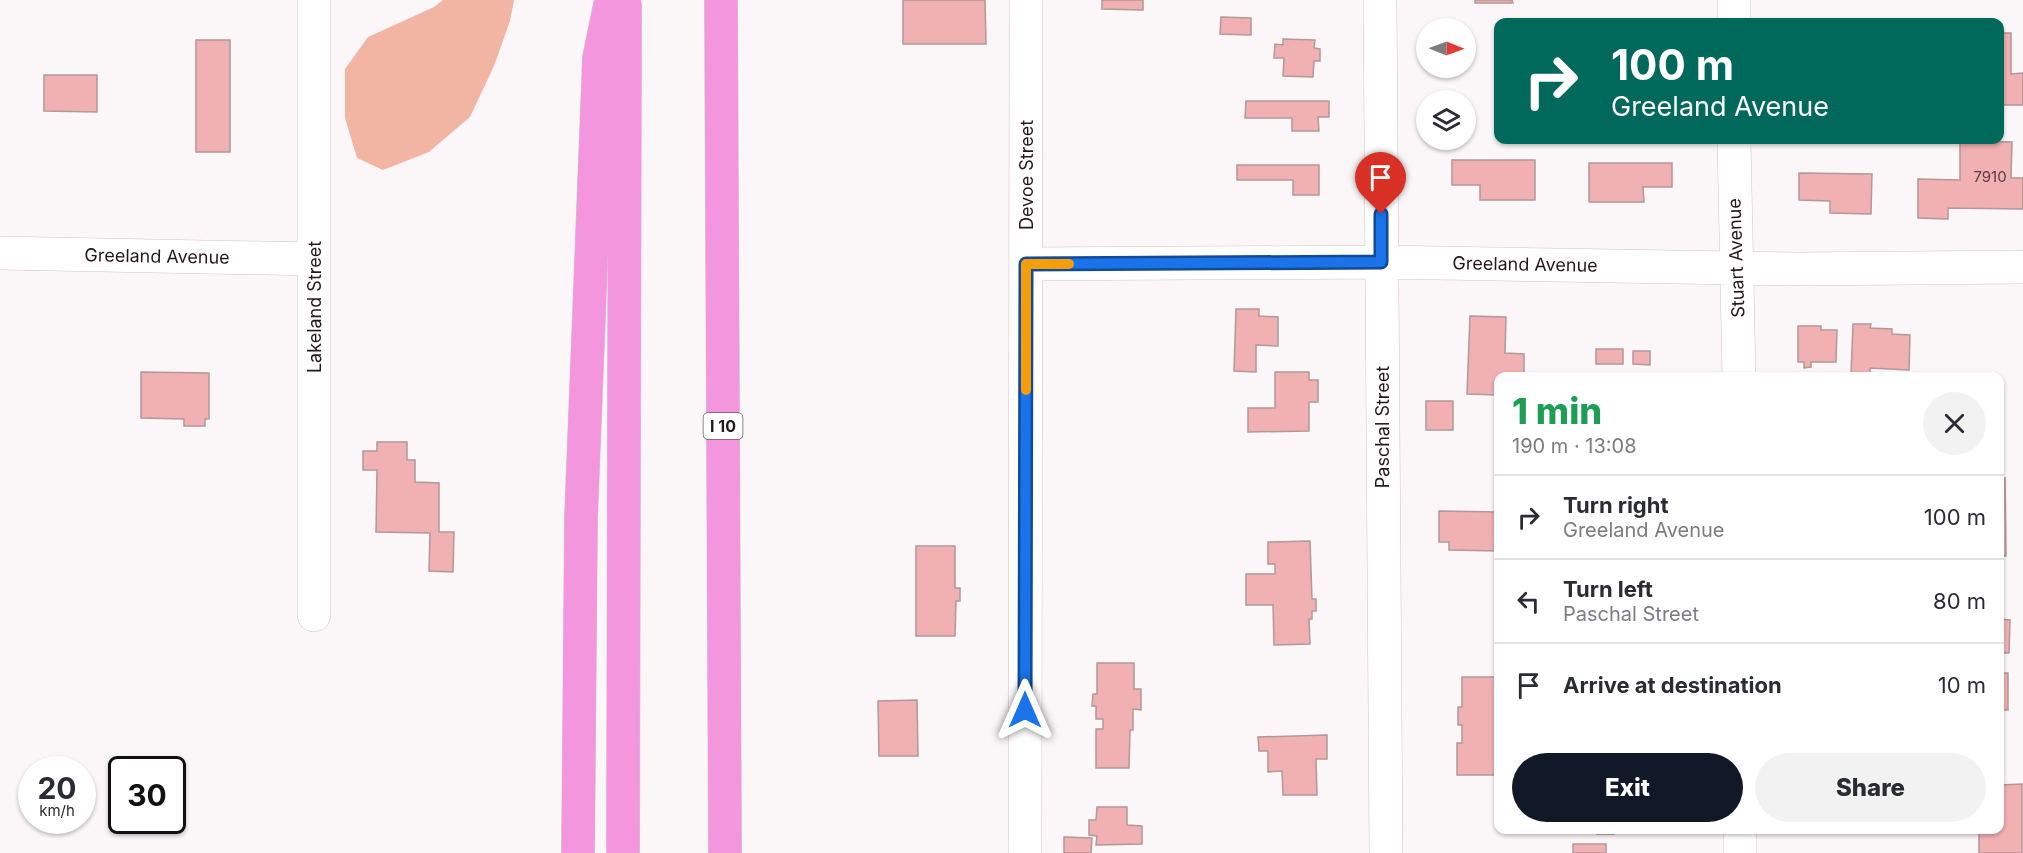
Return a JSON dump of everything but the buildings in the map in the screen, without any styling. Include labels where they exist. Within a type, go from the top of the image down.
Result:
[{"type":"highway","points":[[578,853],[581,519],[599,58],[611,0]]},
{"type":"highway","points":[[622,853],[625,0]]},
{"type":"highway","name":"I 10","points":[[721,0],[725,853]]},
{"type":"street","name":"Lakeland Street","points":[[314,0],[314,615]]},
{"type":"street","name":"Devoe Street","points":[[1025,853],[1026,0]]},
{"type":"street","name":"Paschal Street","points":[[1380,0],[1386,853]]},
{"type":"street","points":[[1734,0],[1734,18]]},
{"type":"street","name":"Stuart Avenue","points":[[1734,144],[1739,372]]},
{"type":"street","name":"Greeland Avenue","points":[[0,252],[314,259]]},
{"type":"street","name":"Greeland Avenue","points":[[1026,264],[1381,262],[1798,269],[2023,267]]},
{"type":"street","points":[[1740,834],[1740,853]]},
{"type":"shaded area","points":[[443,0],[514,0],[510,21],[494,66],[470,117],[429,152],[383,170],[357,158],[345,118],[345,69],[368,37],[434,7]]},
{"type":"slow traffic","points":[[1026,390],[1026,264],[1069,264]]},
{"type":"route","points":[[1025,710],[1026,264],[1381,262],[1381,214]]}]
